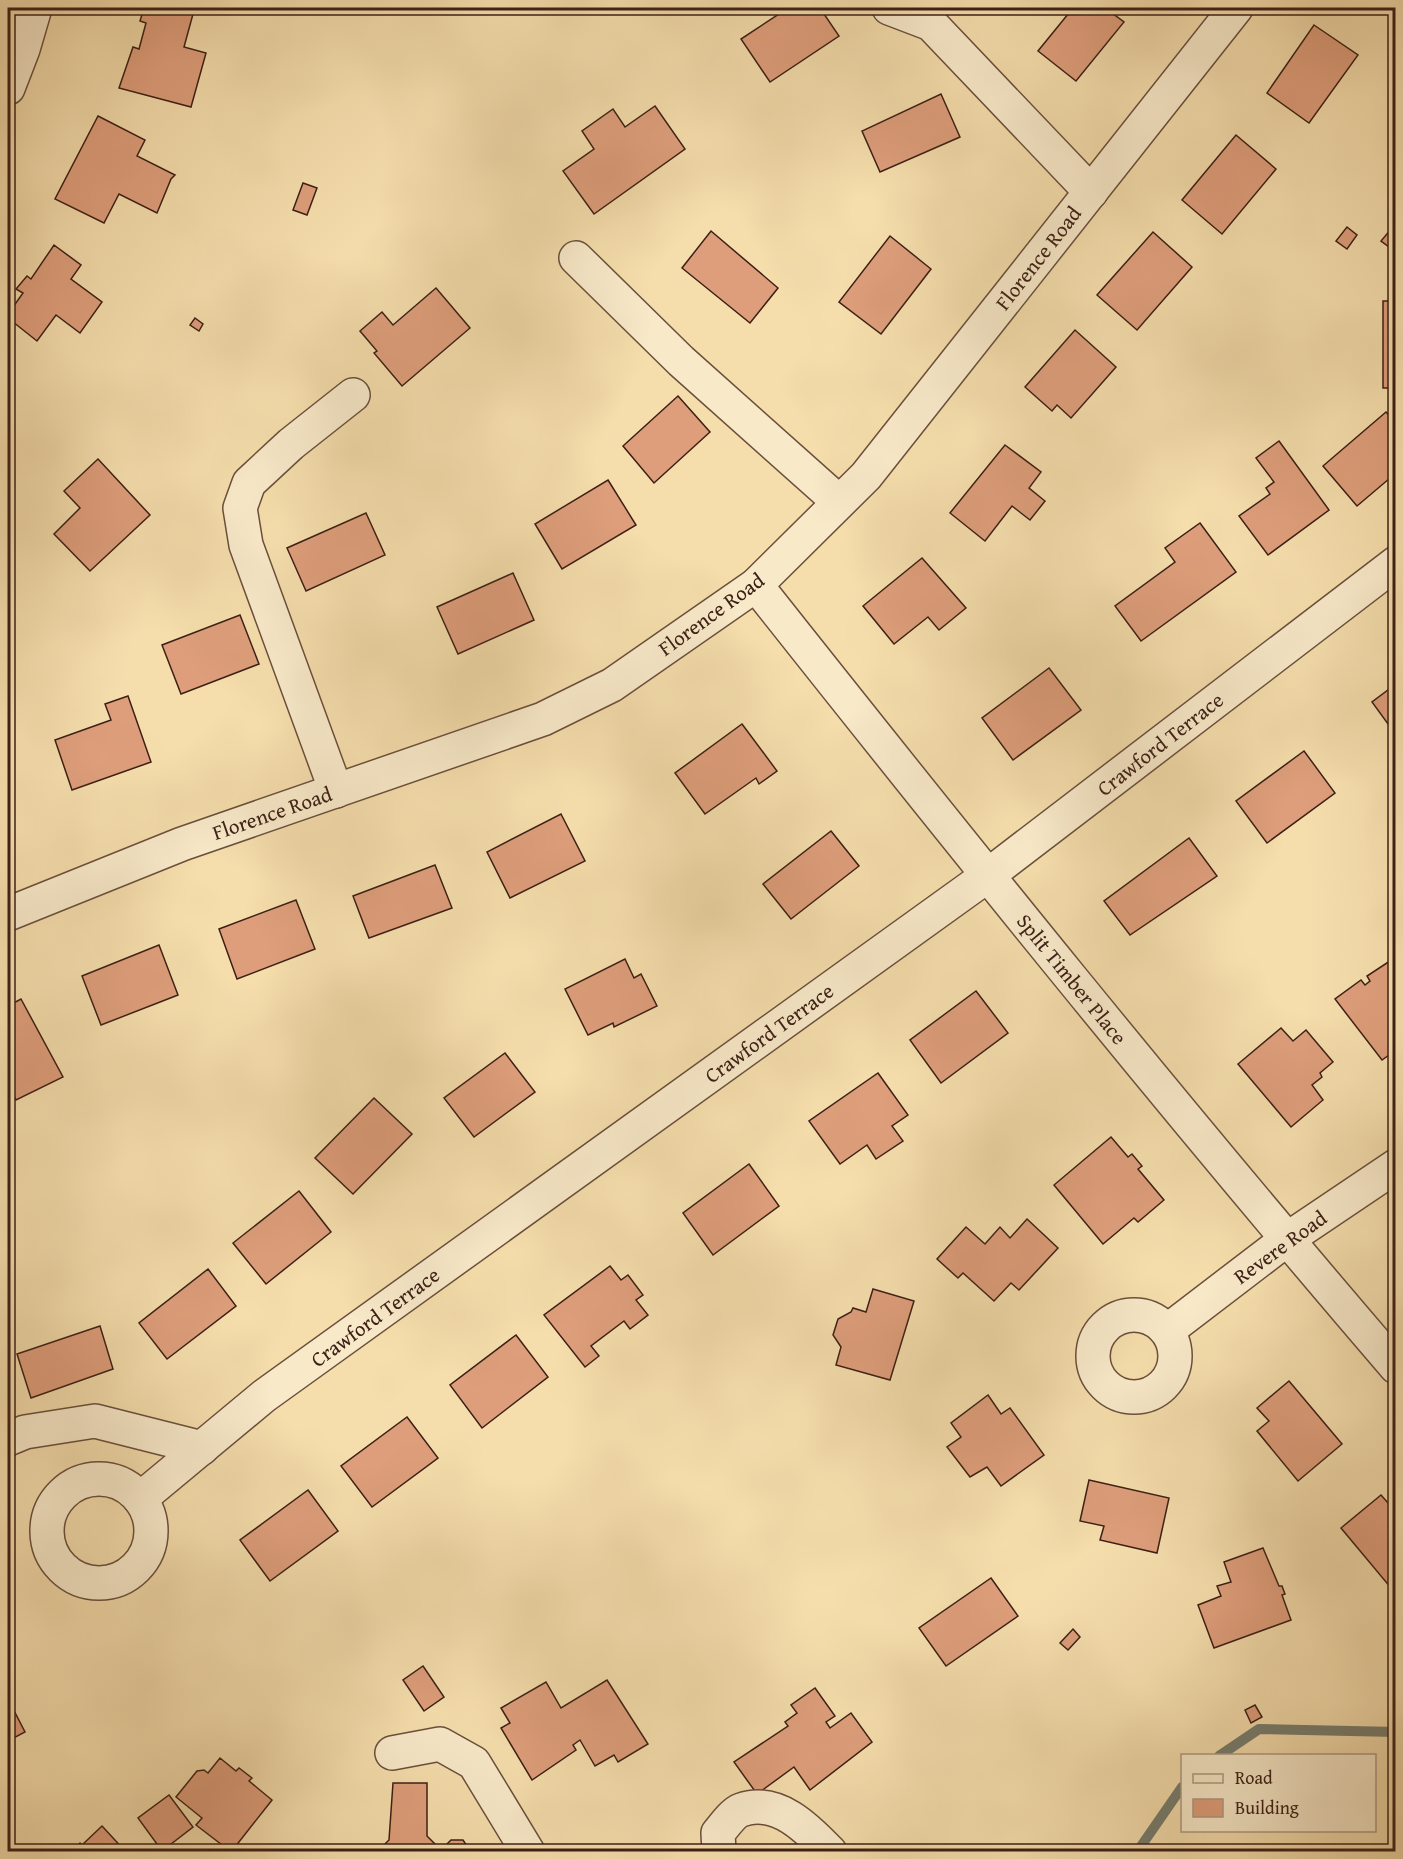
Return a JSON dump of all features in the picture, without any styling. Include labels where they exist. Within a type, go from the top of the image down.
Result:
[{"type":"street","points":[[8,88],[35,8]]},
{"type":"street","points":[[889,8],[931,24],[1090,192]]},
{"type":"street","name":"Florence Road","points":[[8,914],[182,844],[543,719],[612,685],[756,585],[866,476],[1236,8]]},
{"type":"street","points":[[576,258],[681,361],[839,502]]},
{"type":"street","points":[[336,791],[246,545],[240,508],[249,483],[291,444],[353,395]]},
{"type":"street","name":"Crawford Terrace","points":[[140,1499],[274,1389],[987,876],[1395,563]]},
{"type":"street","name":"Split Timber Place","points":[[756,585],[987,876],[1286,1240],[1395,1367]]},
{"type":"street","name":"Revere Road","points":[[1167,1331],[1286,1240],[1395,1166]]},
{"type":"street","points":[[8,1439],[25,1432],[95,1421],[202,1448]]},
{"type":"street","points":[[392,1753],[440,1744],[474,1762],[528,1851]]},
{"type":"street","points":[[719,1851],[718,1833],[739,1810],[764,1806],[804,1824],[830,1851]]},
{"type":"building","points":[[144,8],[168,8],[193,14],[184,47],[206,53],[191,107],[119,88],[133,47],[139,49],[146,23],[140,21]]},
{"type":"building","points":[[788,8],[820,8],[839,36],[770,82],[741,39]]},
{"type":"building","points":[[1073,8],[1105,8],[1124,22],[1076,81],[1038,51]]},
{"type":"building","points":[[1314,25],[1358,55],[1309,123],[1267,93]]},
{"type":"building","points":[[941,94],[960,137],[880,172],[862,131]]},
{"type":"building","points":[[655,106],[685,149],[594,214],[563,171],[594,149],[582,131],[613,109],[625,127]]},
{"type":"building","points":[[98,116],[145,140],[137,156],[175,175],[171,179],[157,213],[119,194],[104,223],[55,199]]},
{"type":"building","points":[[1236,135],[1276,169],[1222,234],[1182,200]]},
{"type":"building","points":[[303,183],[317,188],[307,215],[293,210]]},
{"type":"building","points":[[1396,223],[1396,252],[1381,241]]},
{"type":"building","points":[[1347,227],[1357,235],[1347,249],[1336,241]]},
{"type":"building","points":[[711,231],[778,288],[750,323],[682,268]]},
{"type":"building","points":[[1153,232],[1192,267],[1137,330],[1097,295]]},
{"type":"building","points":[[890,236],[931,269],[881,334],[839,302]]},
{"type":"building","points":[[54,245],[81,265],[71,279],[102,302],[80,333],[56,315],[37,341],[8,318],[8,314],[23,293],[16,289],[27,276],[31,279]]},
{"type":"building","points":[[436,288],[470,328],[402,386],[374,353],[377,351],[360,331],[382,312],[393,325]]},
{"type":"building","points":[[1383,301],[1396,301],[1396,388],[1383,388]]},
{"type":"building","points":[[195,318],[203,324],[199,331],[190,325]]},
{"type":"building","points":[[1075,330],[1116,367],[1071,418],[1057,405],[1052,411],[1025,387]]},
{"type":"building","points":[[678,396],[710,432],[654,483],[623,446]]},
{"type":"building","points":[[1386,412],[1396,423],[1396,473],[1357,506],[1323,466]]},
{"type":"building","points":[[1279,441],[1329,510],[1268,555],[1239,516],[1270,494],[1266,488],[1274,482],[1256,458]]},
{"type":"building","points":[[1005,445],[1041,472],[1029,488],[1045,501],[1030,520],[1012,506],[985,541],[950,513]]},
{"type":"building","points":[[98,459],[150,515],[90,571],[54,534],[80,508],[64,491]]},
{"type":"building","points":[[608,480],[636,525],[562,569],[535,524]]},
{"type":"building","points":[[366,513],[385,555],[306,591],[287,548]]},
{"type":"building","points":[[1200,523],[1236,572],[1141,641],[1115,606],[1175,562],[1165,548]]},
{"type":"building","points":[[922,558],[966,608],[939,630],[928,617],[894,644],[863,606]]},
{"type":"building","points":[[513,573],[534,620],[458,654],[437,607]]},
{"type":"building","points":[[240,615],[259,664],[181,694],[162,645]]},
{"type":"building","points":[[1049,668],[1081,710],[1013,760],[982,718]]},
{"type":"building","points":[[1396,684],[1396,735],[1372,702]]},
{"type":"building","points":[[128,696],[151,762],[72,790],[55,740],[111,720],[105,704]]},
{"type":"building","points":[[742,724],[777,771],[759,784],[756,778],[705,814],[675,773]]},
{"type":"building","points":[[1304,751],[1335,793],[1267,843],[1236,801]]},
{"type":"building","points":[[561,814],[585,861],[510,898],[487,852]]},
{"type":"building","points":[[831,831],[859,866],[791,919],[763,884]]},
{"type":"building","points":[[1189,838],[1217,876],[1130,935],[1104,901]]},
{"type":"building","points":[[435,865],[452,908],[369,938],[353,896]]},
{"type":"building","points":[[296,900],[315,949],[237,979],[219,929]]},
{"type":"building","points":[[159,945],[178,995],[101,1025],[82,976]]},
{"type":"building","points":[[1396,957],[1396,1050],[1382,1060],[1335,999],[1361,980],[1365,985],[1370,981],[1367,976]]},
{"type":"building","points":[[625,959],[634,978],[641,974],[657,1006],[614,1027],[613,1023],[588,1035],[565,989]]},
{"type":"building","points":[[976,991],[1008,1033],[941,1083],[910,1040]]},
{"type":"building","points":[[21,999],[63,1077],[16,1100],[8,1082],[8,1006]]},
{"type":"building","points":[[1281,1028],[1293,1041],[1306,1030],[1333,1062],[1320,1073],[1322,1077],[1312,1085],[1323,1100],[1291,1127],[1238,1064]]},
{"type":"building","points":[[505,1053],[535,1092],[474,1137],[444,1098]]},
{"type":"building","points":[[878,1073],[908,1115],[892,1126],[903,1141],[876,1159],[867,1145],[840,1164],[809,1121]]},
{"type":"building","points":[[374,1098],[412,1134],[353,1194],[315,1158]]},
{"type":"building","points":[[1111,1137],[1128,1157],[1132,1154],[1142,1166],[1138,1169],[1164,1200],[1138,1222],[1134,1218],[1103,1244],[1054,1185]]},
{"type":"building","points":[[749,1164],[779,1206],[713,1255],[683,1213]]},
{"type":"building","points":[[299,1191],[331,1232],[266,1284],[233,1243]]},
{"type":"building","points":[[1027,1219],[1058,1248],[1019,1290],[1011,1283],[994,1301],[963,1273],[958,1278],[937,1259],[966,1227],[985,1244],[1000,1227],[1010,1238]]},
{"type":"building","points":[[610,1266],[621,1280],[628,1275],[643,1295],[636,1300],[648,1315],[630,1329],[624,1321],[591,1346],[599,1356],[585,1367],[544,1315]]},
{"type":"building","points":[[208,1269],[236,1306],[167,1359],[139,1323]]},
{"type":"building","points":[[873,1289],[914,1301],[890,1380],[836,1365],[841,1347],[833,1335],[838,1319],[851,1312],[853,1308],[866,1312]]},
{"type":"building","points":[[100,1326],[113,1369],[31,1398],[17,1354]]},
{"type":"building","points":[[516,1335],[548,1377],[482,1428],[450,1385]]},
{"type":"building","points":[[1289,1381],[1342,1444],[1298,1481],[1257,1431],[1269,1421],[1257,1408]]},
{"type":"building","points":[[988,1395],[1001,1414],[1010,1408],[1044,1455],[1001,1486],[987,1467],[970,1477],[947,1447],[961,1437],[951,1423]]},
{"type":"building","points":[[407,1417],[438,1458],[372,1507],[341,1466]]},
{"type":"building","points":[[1089,1480],[1169,1498],[1157,1553],[1100,1540],[1104,1526],[1080,1521]]},
{"type":"building","points":[[308,1490],[338,1531],[270,1581],[240,1540]]},
{"type":"building","points":[[1381,1495],[1396,1512],[1396,1594],[1341,1528]]},
{"type":"building","points":[[1263,1548],[1279,1586],[1282,1586],[1285,1594],[1282,1595],[1291,1620],[1214,1648],[1198,1605],[1221,1596],[1217,1586],[1231,1582],[1224,1562]]},
{"type":"building","points":[[991,1578],[1018,1616],[946,1666],[919,1628]]},
{"type":"building","points":[[1073,1629],[1080,1637],[1068,1650],[1060,1643]]},
{"type":"building","points":[[423,1666],[444,1697],[424,1711],[403,1680]]},
{"type":"building","points":[[607,1680],[648,1744],[618,1762],[614,1755],[595,1766],[580,1740],[573,1745],[576,1750],[532,1780],[501,1728],[510,1723],[501,1708],[546,1682],[561,1708]]},
{"type":"building","points":[[815,1688],[835,1716],[826,1722],[830,1728],[851,1713],[872,1742],[810,1790],[794,1767],[757,1794],[734,1762],[788,1726],[785,1722],[797,1713],[791,1705]]},
{"type":"building","points":[[8,1699],[25,1732],[8,1741]]},
{"type":"building","points":[[1255,1705],[1262,1717],[1251,1723],[1245,1710]]},
{"type":"building","points":[[220,1758],[236,1771],[239,1768],[252,1778],[249,1781],[272,1800],[235,1847],[226,1848],[196,1825],[202,1818],[176,1797],[197,1771],[204,1770],[208,1773]]},
{"type":"building","points":[[393,1783],[427,1783],[427,1836],[441,1850],[451,1840],[463,1840],[471,1852],[377,1852],[389,1840]]},
{"type":"building","points":[[169,1795],[193,1827],[162,1851],[138,1818]]},
{"type":"building","points":[[102,1826],[126,1852],[72,1852],[80,1843],[82,1845]]},
{"type":"waterway","points":[[1222,1754],[1259,1729],[1396,1732]]},
{"type":"waterway","points":[[1137,1852],[1181,1788]]}]
